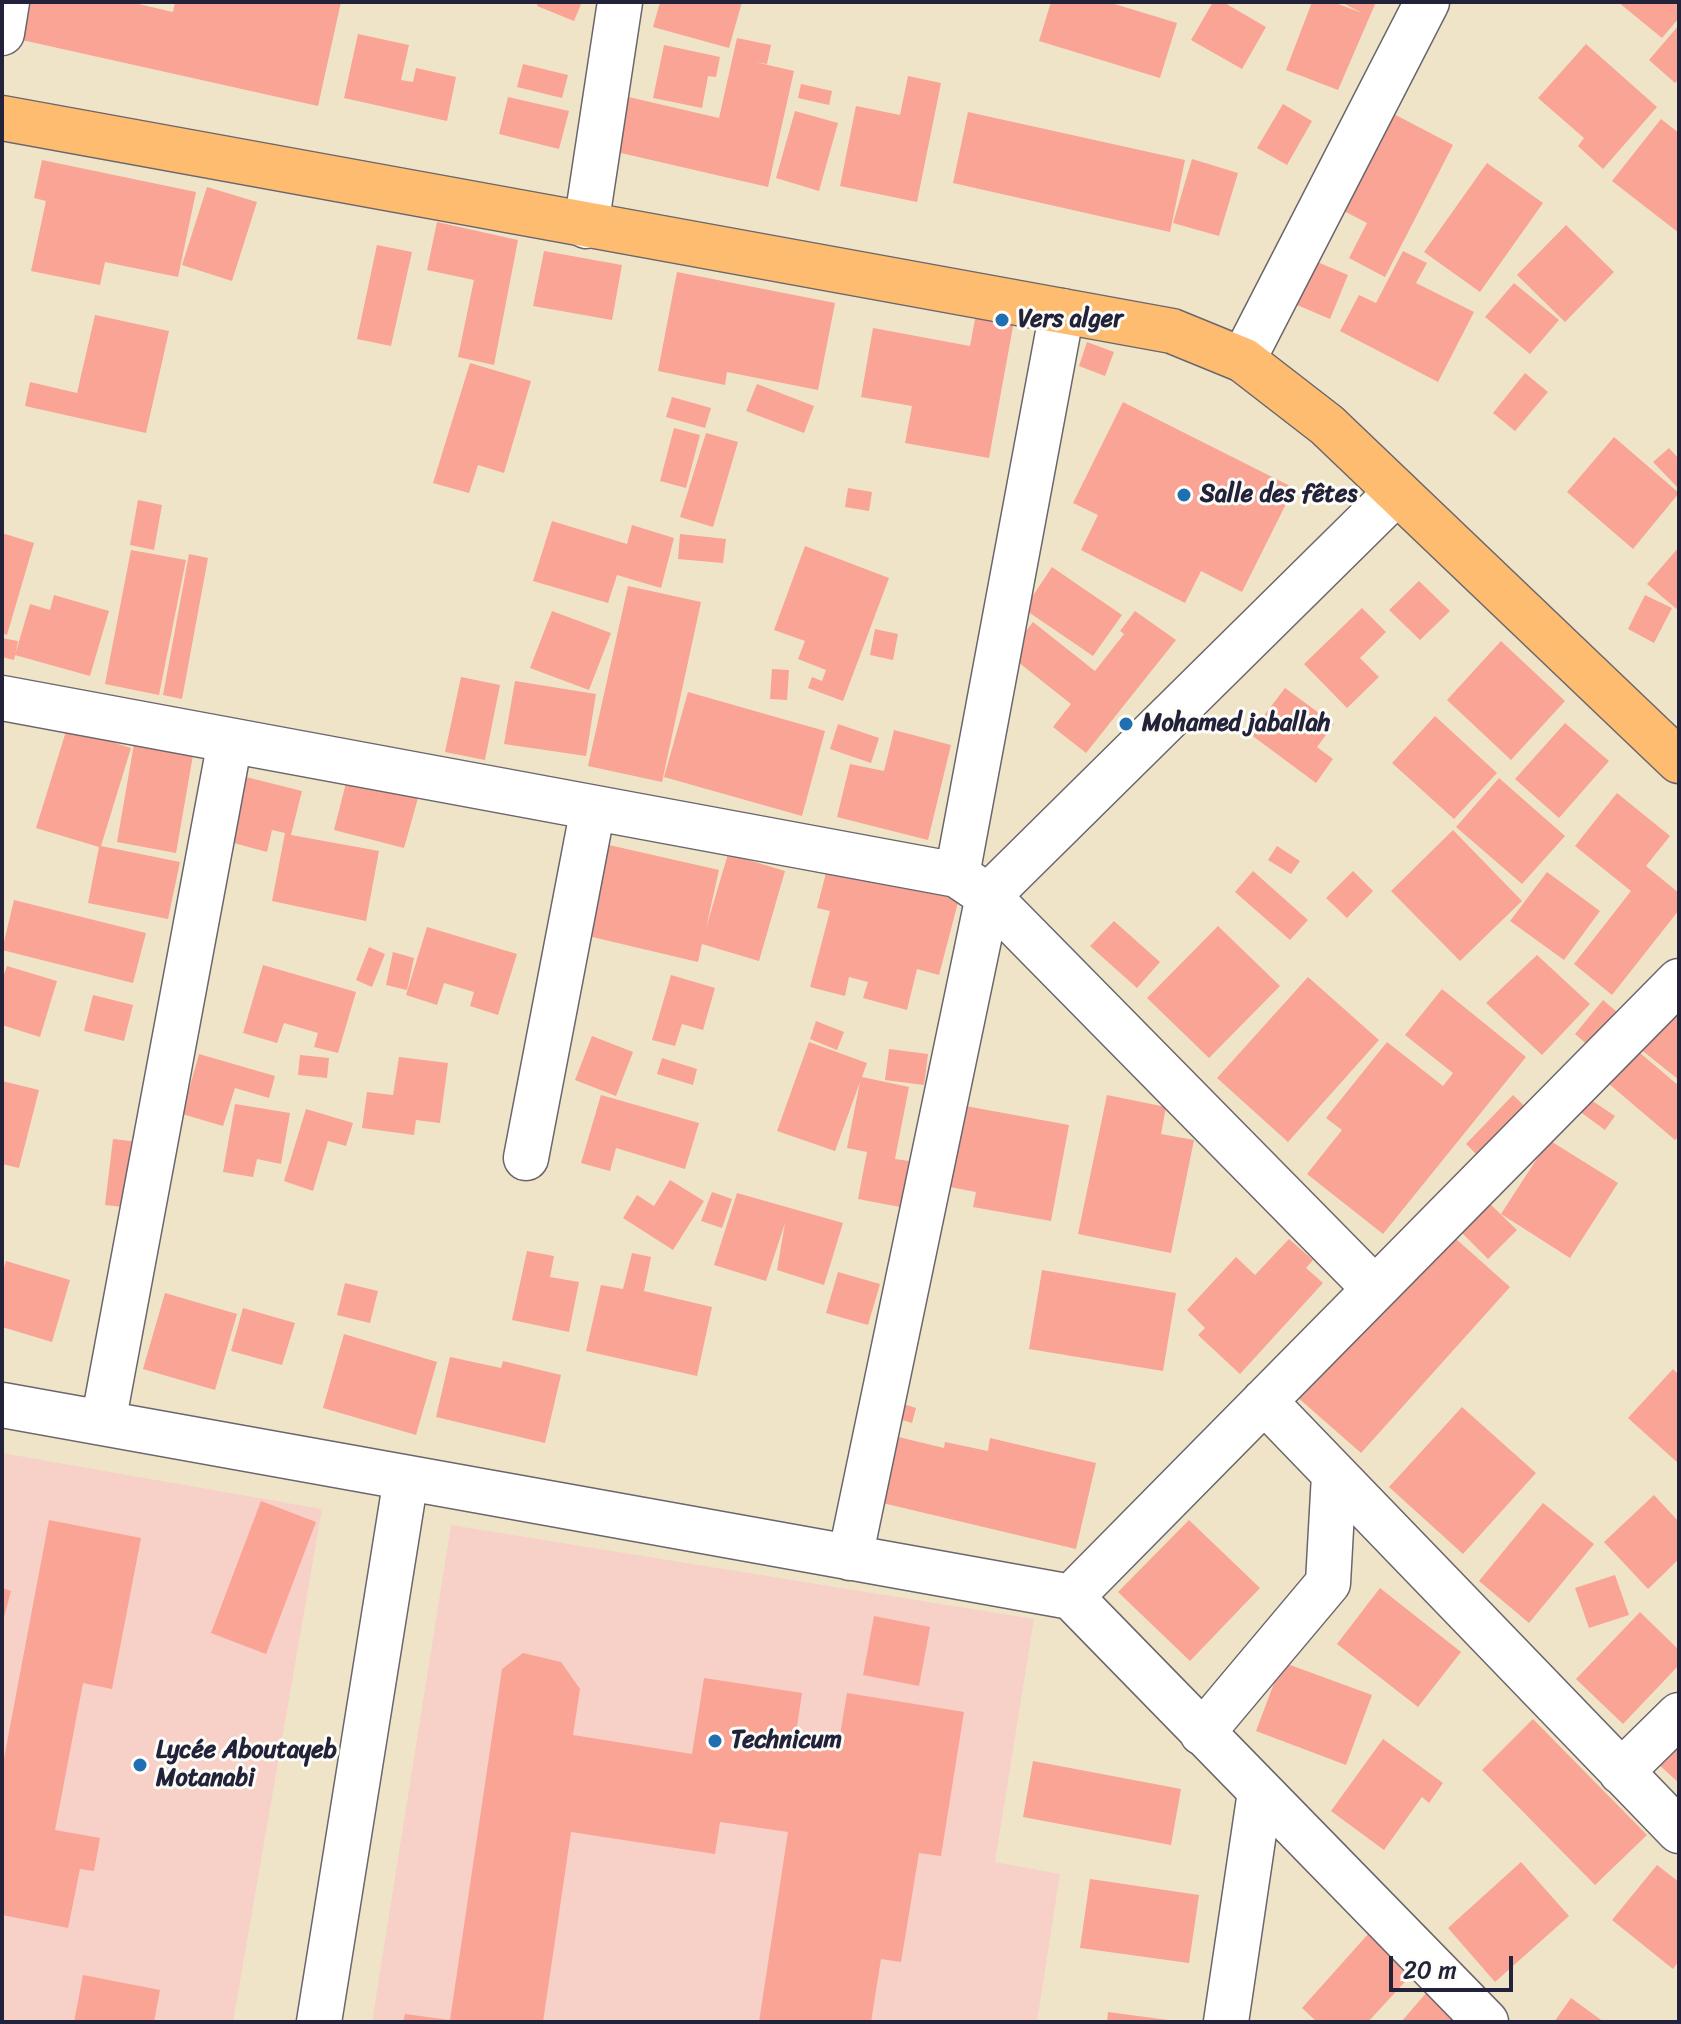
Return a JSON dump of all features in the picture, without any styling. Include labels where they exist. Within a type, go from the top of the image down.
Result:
[{"type":"main road","points":[[2,118],[1172,331],[1243,360],[1327,425],[1679,761]]},
{"type":"street","points":[[2,33],[7,2]]},
{"type":"street","points":[[586,226],[620,2]]},
{"type":"street","points":[[1243,360],[1427,2]]},
{"type":"street","points":[[850,1558],[973,885],[1062,311]]},
{"type":"street","points":[[973,885],[1397,492]]},
{"type":"street","points":[[2,698],[593,808],[973,885],[1375,1289]]},
{"type":"street","points":[[103,1423],[230,741]]},
{"type":"street","points":[[526,1158],[593,808]]},
{"type":"street","points":[[1071,1597],[1679,981]]},
{"type":"street","points":[[1264,1401],[1679,1831]]},
{"type":"street","points":[[2,1405],[1071,1597],[1486,2022]]},
{"type":"street","points":[[1202,1733],[1328,1583],[1334,1475]]},
{"type":"street","points":[[319,2022],[406,1478]]},
{"type":"street","points":[[1621,1772],[1679,1715]]},
{"type":"street","points":[[1226,2022],[1260,1792]]},
{"type":"shaded area","name":"Lycée Aboutayeb Motanabi","points":[[2,1453],[322,1509],[233,2022],[2,2022]]},
{"type":"shaded area","name":"Technicum","points":[[451,1525],[1034,1619],[995,1862],[1060,1874],[1037,2022],[372,2022]]},
{"type":"building","points":[[21,2],[130,2],[173,12],[175,2],[341,2],[318,106],[13,38]]},
{"type":"building","points":[[538,2],[581,4],[574,21],[537,6]]},
{"type":"building","points":[[660,2],[742,2],[729,48],[653,27]]},
{"type":"building","points":[[1051,2],[1108,2],[1177,23],[1160,78],[1039,41]]},
{"type":"building","points":[[1213,2],[1223,2],[1266,27],[1242,69],[1191,40]]},
{"type":"building","points":[[1312,2],[1333,2],[1362,13],[1341,2],[1376,2],[1338,90],[1286,70]]},
{"type":"building","points":[[1618,2],[1678,2],[1679,18],[1662,38]]},
{"type":"building","points":[[1679,25],[1679,79],[1675,83],[1649,60]]},
{"type":"building","points":[[358,34],[409,45],[401,80],[413,82],[416,68],[456,77],[447,121],[344,98]]},
{"type":"building","points":[[737,38],[771,45],[767,64],[755,62],[794,71],[768,187],[608,150],[620,95],[719,118]]},
{"type":"building","points":[[1586,44],[1657,107],[1603,169],[1578,146],[1584,138],[1538,98]]},
{"type":"building","points":[[664,45],[720,57],[716,77],[708,76],[702,108],[653,98]]},
{"type":"building","points":[[523,64],[568,75],[562,98],[517,87]]},
{"type":"building","points":[[908,76],[941,83],[917,202],[840,186],[856,106],[900,115]]},
{"type":"building","points":[[801,84],[832,91],[829,105],[798,98]]},
{"type":"building","points":[[508,97],[569,111],[559,149],[499,134]]},
{"type":"building","points":[[1283,104],[1312,121],[1287,165],[1257,148]]},
{"type":"building","points":[[795,111],[838,123],[819,191],[776,178]]},
{"type":"building","points":[[968,112],[1185,160],[1170,232],[953,183]]},
{"type":"building","points":[[1392,113],[1453,145],[1385,277],[1349,258],[1367,223],[1342,210]]},
{"type":"building","points":[[1661,119],[1679,133],[1679,233],[1612,181]]},
{"type":"building","points":[[1192,159],[1238,173],[1219,236],[1173,223]]},
{"type":"building","points":[[42,160],[196,192],[178,277],[105,262],[100,285],[31,271],[46,201],[34,198]]},
{"type":"building","points":[[1487,163],[1543,203],[1480,292],[1424,252]]},
{"type":"building","points":[[207,187],[257,202],[232,281],[182,265]]},
{"type":"building","points":[[437,222],[518,240],[494,365],[458,357],[474,280],[427,270]]},
{"type":"building","points":[[1566,225],[1614,272],[1565,322],[1517,275]]},
{"type":"building","points":[[377,245],[412,252],[391,346],[357,339]]},
{"type":"building","points":[[544,251],[622,265],[612,320],[533,306]]},
{"type":"building","points":[[1403,251],[1427,263],[1416,283],[1474,312],[1438,382],[1340,331],[1359,295],[1376,303]]},
{"type":"building","points":[[1315,261],[1348,275],[1330,319],[1297,305]]},
{"type":"building","points":[[677,272],[835,303],[818,390],[727,372],[725,385],[658,371]]},
{"type":"building","points":[[1514,283],[1559,320],[1530,354],[1485,317]]},
{"type":"building","points":[[976,314],[1014,321],[989,458],[905,443],[912,406],[861,397],[873,328],[970,346]]},
{"type":"building","points":[[95,315],[169,331],[146,433],[25,406],[30,382],[77,393]]},
{"type":"building","points":[[1087,342],[1114,352],[1105,376],[1079,366]]},
{"type":"building","points":[[470,363],[531,381],[504,473],[478,465],[469,493],[433,483]]},
{"type":"building","points":[[1525,373],[1548,392],[1515,431],[1493,413]]},
{"type":"building","points":[[757,384],[814,406],[804,433],[746,411]]},
{"type":"building","points":[[672,397],[711,408],[705,428],[666,417]]},
{"type":"building","name":"Salle des fêtes","points":[[1123,402],[1294,488],[1242,592],[1201,571],[1185,603],[1081,550],[1098,515],[1073,503]]},
{"type":"building","points":[[674,428],[700,435],[686,488],[660,481]]},
{"type":"building","points":[[706,433],[738,442],[713,527],[680,517]]},
{"type":"building","points":[[1614,437],[1679,493],[1633,549],[1567,492]]},
{"type":"building","points":[[1669,448],[1679,459],[1679,489],[1653,462]]},
{"type":"building","points":[[848,488],[872,492],[869,511],[845,507]]},
{"type":"building","points":[[138,500],[162,505],[154,550],[130,545]]},
{"type":"building","points":[[552,521],[627,544],[632,525],[674,538],[661,588],[617,575],[608,603],[533,581]]},
{"type":"building","points":[[2,533],[34,543],[7,635],[2,633]]},
{"type":"building","points":[[680,534],[726,539],[723,563],[678,559]]},
{"type":"building","points":[[805,546],[889,578],[843,701],[808,688],[812,677],[822,681],[826,670],[798,659],[805,641],[774,630]]},
{"type":"building","points":[[1679,547],[1679,611],[1647,584]]},
{"type":"building","points":[[131,550],[186,560],[159,695],[105,684]]},
{"type":"building","points":[[189,554],[208,558],[182,699],[163,695]]},
{"type":"building","points":[[1052,567],[1122,615],[1093,656],[1024,609]]},
{"type":"building","points":[[1419,581],[1450,611],[1420,640],[1389,610]]},
{"type":"building","points":[[628,586],[701,602],[662,782],[588,766]]},
{"type":"building","points":[[54,595],[109,611],[90,676],[15,655],[30,604],[50,610]]},
{"type":"building","points":[[1645,595],[1672,608],[1654,643],[1628,629]]},
{"type":"building","points":[[1362,608],[1386,632],[1360,658],[1379,677],[1347,708],[1304,664]]},
{"type":"building","points":[[552,611],[611,633],[589,690],[530,668]]},
{"type":"building","points":[[1135,611],[1176,640],[1086,753],[1053,727],[1071,704],[1008,654],[1033,622],[1095,671],[1124,634],[1120,631]]},
{"type":"building","points":[[875,629],[898,634],[893,660],[870,655]]},
{"type":"building","points":[[2,638],[18,641],[14,660],[2,657]]},
{"type":"building","points":[[1501,641],[1565,701],[1511,760],[1447,700]]},
{"type":"building","points":[[772,669],[789,670],[787,700],[770,699]]},
{"type":"building","points":[[461,677],[500,685],[485,760],[445,752]]},
{"type":"building","points":[[515,681],[596,694],[586,756],[504,744]]},
{"type":"building","points":[[1285,688],[1334,724],[1317,747],[1333,759],[1316,783],[1250,734]]},
{"type":"building","points":[[688,692],[825,731],[802,816],[664,777]]},
{"type":"building","points":[[1435,716],[1497,773],[1454,819],[1392,763]]},
{"type":"building","points":[[1565,723],[1609,761],[1559,818],[1515,779]]},
{"type":"building","points":[[838,724],[879,738],[871,763],[830,749]]},
{"type":"building","points":[[67,728],[131,748],[101,846],[180,862],[168,919],[88,903],[99,847],[36,828]]},
{"type":"building","points":[[894,730],[951,745],[928,840],[837,817],[850,764],[884,771]]},
{"type":"building","points":[[134,744],[193,755],[176,853],[117,842]]},
{"type":"building","points":[[246,777],[302,791],[291,835],[379,851],[366,921],[272,901],[285,833],[272,830],[267,852],[230,842]]},
{"type":"building","points":[[1499,778],[1565,836],[1522,884],[1456,827]]},
{"type":"building","points":[[347,779],[418,798],[404,848],[334,830]]},
{"type":"building","points":[[1617,793],[1670,836],[1646,866],[1679,893],[1679,910],[1612,995],[1574,964],[1631,891],[1575,846]]},
{"type":"building","points":[[1453,830],[1522,901],[1460,961],[1391,891]]},
{"type":"building","points":[[609,845],[719,870],[706,928],[728,854],[785,871],[759,961],[702,944],[698,962],[588,936]]},
{"type":"building","points":[[1277,846],[1300,861],[1291,874],[1268,860]]},
{"type":"building","points":[[830,857],[961,891],[939,975],[917,969],[907,1010],[863,998],[868,982],[849,977],[845,996],[810,987],[830,911],[817,908]]},
{"type":"building","points":[[1253,871],[1308,920],[1290,940],[1235,892]]},
{"type":"building","points":[[1353,871],[1373,891],[1347,918],[1326,898]]},
{"type":"building","points":[[1547,872],[1600,911],[1564,960],[1510,921]]},
{"type":"building","points":[[14,900],[146,933],[133,983],[2,950]]},
{"type":"building","points":[[1114,921],[1160,962],[1137,988],[1090,946]]},
{"type":"building","points":[[1218,926],[1280,986],[1209,1058],[1147,998]]},
{"type":"building","points":[[427,927],[517,954],[498,1015],[470,1006],[474,992],[444,983],[437,1005],[406,995]]},
{"type":"building","points":[[369,947],[385,954],[372,987],[356,980]]},
{"type":"building","points":[[393,952],[414,958],[407,990],[386,985]]},
{"type":"building","points":[[1537,955],[1590,1004],[1542,1055],[1486,1003]]},
{"type":"building","points":[[263,965],[356,992],[338,1053],[314,1047],[318,1033],[284,1023],[277,1043],[243,1033]]},
{"type":"building","points":[[7,966],[57,981],[40,1037],[2,1025],[2,980]]},
{"type":"building","points":[[671,975],[715,988],[703,1030],[682,1024],[675,1046],[652,1040]]},
{"type":"building","points":[[1308,977],[1379,1040],[1288,1142],[1217,1078]]},
{"type":"building","points":[[1442,989],[1526,1057],[1383,1234],[1307,1174],[1342,1130],[1326,1118],[1387,1042],[1443,1086],[1453,1073],[1405,1035]]},
{"type":"building","points":[[93,995],[133,1005],[124,1041],[84,1031]]},
{"type":"building","points":[[1679,999],[1679,1080],[1639,1048]]},
{"type":"building","points":[[1603,1000],[1637,1029],[1626,1041],[1679,1086],[1679,1136],[1675,1140],[1602,1078],[1613,1067],[1575,1034]]},
{"type":"building","points":[[816,1021],[844,1032],[837,1050],[810,1039]]},
{"type":"building","points":[[592,1036],[633,1052],[616,1096],[575,1080]]},
{"type":"building","points":[[809,1042],[867,1063],[862,1077],[909,1087],[895,1159],[909,1161],[900,1207],[858,1199],[867,1152],[847,1148],[860,1082],[835,1151],[777,1131]]},
{"type":"building","points":[[889,1049],[928,1054],[924,1085],[885,1080]]},
{"type":"building","points":[[199,1054],[275,1076],[269,1098],[235,1088],[223,1126],[182,1114]]},
{"type":"building","points":[[300,1055],[329,1058],[327,1078],[298,1075]]},
{"type":"building","points":[[399,1057],[448,1063],[440,1123],[416,1120],[414,1135],[362,1128],[367,1092],[393,1095]]},
{"type":"building","points":[[662,1058],[697,1069],[693,1085],[657,1074]]},
{"type":"building","points":[[2,1081],[39,1090],[19,1168],[2,1164]]},
{"type":"building","points":[[601,1095],[699,1123],[685,1169],[616,1148],[610,1171],[581,1163]]},
{"type":"building","points":[[1107,1095],[1166,1107],[1161,1134],[1194,1140],[1171,1253],[1078,1234]]},
{"type":"building","points":[[1513,1095],[1536,1117],[1488,1166],[1466,1144]]},
{"type":"building","points":[[1588,1098],[1615,1116],[1605,1130],[1579,1111]]},
{"type":"building","points":[[949,1103],[1069,1125],[1051,1221],[973,1207],[976,1192],[934,1184]]},
{"type":"building","points":[[235,1104],[290,1113],[281,1164],[257,1159],[253,1177],[223,1172]]},
{"type":"building","points":[[306,1109],[353,1123],[346,1146],[328,1141],[313,1191],[284,1181]]},
{"type":"building","points":[[113,1139],[166,1145],[158,1211],[105,1205]]},
{"type":"building","points":[[1549,1140],[1618,1183],[1570,1258],[1501,1214]]},
{"type":"building","points":[[670,1180],[704,1201],[673,1250],[623,1218],[637,1195],[654,1206]]},
{"type":"building","points":[[712,1192],[732,1199],[722,1228],[701,1221]]},
{"type":"building","points":[[737,1193],[843,1223],[824,1285],[777,1270],[785,1223],[766,1281],[714,1265]]},
{"type":"building","points":[[1488,1202],[1517,1230],[1488,1259],[1459,1230]]},
{"type":"building","points":[[1446,1230],[1510,1287],[1361,1453],[1296,1396]]},
{"type":"building","points":[[1289,1239],[1313,1260],[1306,1268],[1323,1283],[1240,1374],[1198,1335],[1205,1328],[1187,1310],[1236,1257],[1255,1275]]},
{"type":"building","points":[[527,1251],[554,1256],[550,1277],[579,1282],[569,1332],[512,1320]]},
{"type":"building","points":[[632,1253],[651,1257],[644,1291],[712,1307],[697,1376],[586,1351],[601,1285],[623,1289]]},
{"type":"building","points":[[6,1261],[70,1280],[52,1342],[2,1327],[2,1274]]},
{"type":"building","points":[[1042,1270],[1176,1293],[1163,1371],[1029,1349]]},
{"type":"building","points":[[838,1272],[880,1284],[868,1325],[826,1313]]},
{"type":"building","points":[[345,1283],[378,1291],[370,1323],[337,1315]]},
{"type":"building","points":[[165,1293],[237,1314],[215,1390],[143,1369]]},
{"type":"building","points":[[243,1308],[295,1323],[282,1365],[231,1351]]},
{"type":"building","points":[[344,1334],[437,1362],[416,1435],[323,1408]]},
{"type":"building","points":[[450,1357],[501,1368],[503,1361],[561,1375],[545,1443],[436,1417]]},
{"type":"building","points":[[1673,1369],[1679,1375],[1679,1464],[1628,1418]]},
{"type":"building","points":[[891,1400],[916,1408],[912,1423],[886,1415]]},
{"type":"building","points":[[1462,1407],[1536,1473],[1463,1554],[1389,1487]]},
{"type":"building","points":[[886,1434],[944,1448],[945,1442],[988,1451],[990,1438],[1096,1463],[1076,1549],[870,1500]]},
{"type":"building","points":[[1654,1495],[1679,1522],[1679,1559],[1648,1589],[1604,1542]]},
{"type":"building","points":[[261,1501],[316,1522],[266,1654],[211,1633]]},
{"type":"building","points":[[1543,1503],[1594,1544],[1529,1623],[1479,1581]]},
{"type":"building","points":[[49,1520],[141,1538],[112,1689],[83,1683],[55,1830],[100,1838],[94,1871],[80,1869],[68,1928],[2,1915],[2,1769]]},
{"type":"building","points":[[1189,1520],[1260,1588],[1190,1661],[1118,1592]]},
{"type":"building","points":[[1615,1575],[1629,1615],[1589,1628],[1575,1588]]},
{"type":"building","points":[[2,1588],[11,1591],[3,1621],[2,1621]]},
{"type":"building","points":[[1380,1588],[1461,1652],[1418,1707],[1337,1644]]},
{"type":"building","points":[[1640,1612],[1679,1650],[1679,1665],[1623,1724],[1576,1679]]},
{"type":"building","points":[[874,1616],[930,1627],[919,1686],[863,1675]]},
{"type":"building","points":[[523,1653],[561,1662],[580,1689],[573,1735],[692,1754],[704,1678],[802,1693],[795,1740],[838,1747],[847,1693],[964,1712],[941,1856],[919,1853],[901,1962],[881,1959],[871,2022],[759,2022],[788,1832],[720,1822],[715,1854],[571,1832],[543,2022],[403,2022],[405,2014],[450,2020],[502,1669]]},
{"type":"building","points":[[1282,1662],[1372,1695],[1346,1765],[1256,1731]]},
{"type":"building","points":[[1533,1719],[1647,1835],[1595,1885],[1482,1770]]},
{"type":"building","points":[[1679,1736],[1679,1783],[1656,1762]]},
{"type":"building","points":[[1383,1739],[1443,1783],[1429,1803],[1422,1797],[1384,1850],[1331,1811]]},
{"type":"building","points":[[1033,1761],[1181,1789],[1171,1845],[1023,1817]]},
{"type":"building","points":[[1521,1862],[1569,1916],[1495,1982],[1448,1928]]},
{"type":"building","points":[[1657,1865],[1679,1882],[1679,1961],[1673,1969],[1612,1920]]},
{"type":"building","points":[[1090,1879],[1199,1895],[1189,1963],[1080,1948]]},
{"type":"building","points":[[1369,1933],[1413,1973],[1368,2022],[1317,2022],[1302,2008]]},
{"type":"building","points":[[83,1975],[160,1990],[154,2022],[74,2022]]},
{"type":"building","points":[[1427,1992],[1462,2022],[1401,2022]]},
{"type":"building","points":[[1571,1998],[1604,2022],[1554,2022]]},
{"type":"building","points":[[1108,2012],[1168,2020],[1168,2022],[1107,2022]]},
{"type":"place","name":"Vers alger","points":[[1002,320]]},
{"type":"place","name":"Salle des fêtes","points":[[1184,495]]},
{"type":"place","name":"Mohamed jaballah","points":[[1126,724]]},
{"type":"place","name":"Technicum","points":[[715,1741]]},
{"type":"place","name":"Lycée Aboutayeb Motanabi","points":[[140,1765]]}]
